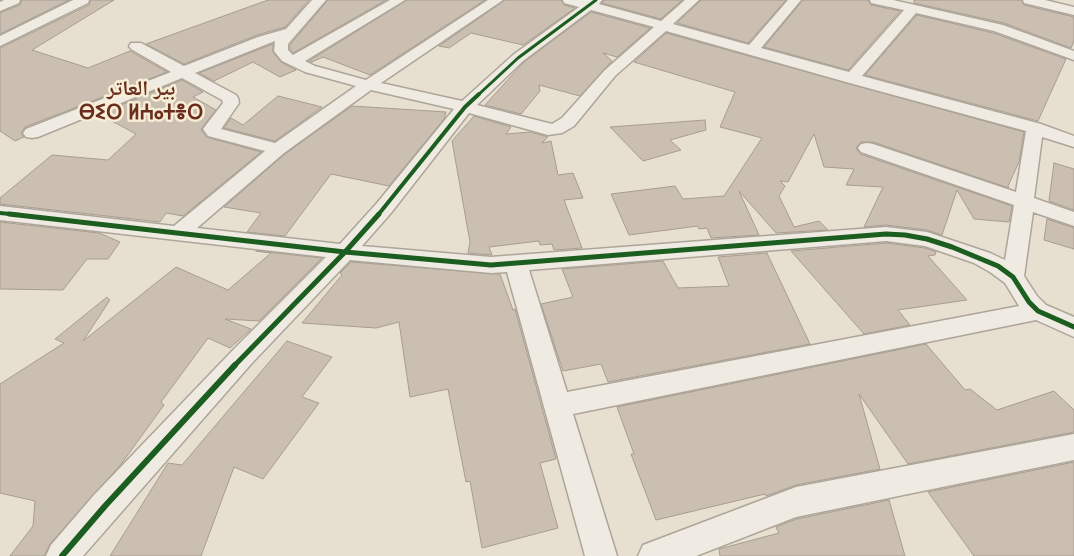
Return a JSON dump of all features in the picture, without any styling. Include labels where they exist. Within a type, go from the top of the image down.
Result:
[{"type":"street","points":[[0,7],[14,0]]},
{"type":"street","points":[[0,42],[84,0]]},
{"type":"street","points":[[320,0],[289,32],[279,47],[287,58],[310,69],[368,85],[465,107],[548,130],[556,129],[568,122],[610,73],[693,0]]},
{"type":"street","points":[[294,61],[400,0]]},
{"type":"street","points":[[178,233],[278,150],[368,85],[497,0]]},
{"type":"street","points":[[752,50],[796,0]]},
{"type":"street","points":[[876,0],[998,28],[1074,56]]},
{"type":"street","points":[[1029,0],[1074,11]]},
{"type":"street","points":[[62,556],[111,499],[243,356],[345,252],[384,208],[465,107],[518,58],[584,2],[662,27],[1035,128],[1074,142]]},
{"type":"street","points":[[851,79],[913,8]]},
{"type":"street","points":[[32,133],[263,40],[289,32]]},
{"type":"street","points":[[136,46],[230,98],[231,103],[212,129],[214,132],[278,150]]},
{"type":"street","points":[[1013,277],[1035,128]]},
{"type":"street","points":[[867,148],[1074,219]]},
{"type":"street","points":[[0,213],[345,252],[491,265],[886,234],[927,239],[982,258],[998,266],[1013,277],[1029,302],[1045,314],[1074,342]]},
{"type":"street","points":[[516,264],[601,556]]},
{"type":"street","points":[[557,406],[1045,314],[1074,327]]},
{"type":"street","points":[[654,556],[796,502],[1074,447]]},
{"type":"building","points":[[22,0],[69,0],[0,34],[0,13],[20,5]]},
{"type":"building","points":[[91,0],[114,0],[32,50],[88,68],[130,51],[167,72],[25,127],[21,133],[24,137],[15,141],[0,131],[0,48],[89,5]]},
{"type":"building","points":[[268,0],[309,0],[285,27],[257,35],[184,64],[146,44]]},
{"type":"building","points":[[328,0],[386,0],[293,53],[290,45]]},
{"type":"building","points":[[407,0],[485,0],[370,75],[323,57],[312,62],[309,61]]},
{"type":"building","points":[[505,0],[561,0],[564,5],[575,8],[523,45],[471,33],[449,48],[439,46]]},
{"type":"building","points":[[604,0],[682,0],[661,19],[602,3]]},
{"type":"building","points":[[701,0],[786,0],[748,43],[677,23]]},
{"type":"building","points":[[803,0],[868,0],[871,5],[900,11],[848,70],[764,47]]},
{"type":"building","points":[[914,0],[1021,0],[1024,5],[1074,17],[1074,41],[1071,48],[1004,23],[914,3]]},
{"type":"building","points":[[591,12],[650,28],[617,57],[603,53],[612,61],[580,96],[539,85],[540,91],[521,114],[485,105],[524,62]]},
{"type":"building","points":[[917,15],[993,33],[1066,59],[1038,121],[865,75]]},
{"type":"building","points":[[666,33],[1024,132],[1019,162],[1008,186],[1009,188],[873,142],[861,142],[856,148],[860,154],[1012,206],[1009,222],[974,219],[957,190],[942,235],[927,230],[886,225],[864,227],[883,187],[846,185],[854,169],[824,167],[814,134],[788,182],[780,181],[785,186],[779,196],[794,227],[819,221],[828,230],[776,233],[739,191],[759,235],[711,238],[707,228],[699,229],[698,226],[629,235],[611,194],[675,186],[683,199],[724,196],[762,138],[720,127],[735,92],[634,62]]},
{"type":"building","points":[[273,44],[273,52],[281,62],[296,70],[280,77],[253,62],[214,81],[199,73]]},
{"type":"building","points":[[182,80],[203,92],[193,97],[216,110],[201,129],[206,137],[261,152],[183,216],[166,213],[160,222],[0,204],[0,198],[52,155],[108,160],[136,134],[99,114]]},
{"type":"building","points":[[278,96],[322,107],[275,141],[224,128],[231,118],[243,125]]},
{"type":"building","points":[[352,106],[446,112],[444,119],[389,186],[331,174],[285,236],[247,232],[261,213],[224,207],[285,154]]},
{"type":"building","points":[[474,116],[511,127],[506,134],[530,132],[548,137],[542,143],[551,141],[558,175],[573,173],[583,198],[564,200],[582,248],[554,250],[552,244],[540,245],[539,241],[489,247],[492,255],[468,253],[470,242],[452,141]]},
{"type":"building","points":[[705,120],[706,130],[670,140],[681,150],[643,161],[610,127]]},
{"type":"building","points":[[1054,163],[1074,169],[1074,210],[1049,201]]},
{"type":"building","points":[[1047,219],[1074,228],[1074,249],[1044,240]]},
{"type":"building","points":[[0,222],[99,233],[120,242],[108,259],[87,259],[63,290],[0,289]]},
{"type":"building","points":[[886,243],[925,248],[936,252],[935,255],[928,256],[967,300],[898,310],[910,325],[864,334],[791,251]]},
{"type":"building","points":[[256,251],[322,258],[259,321],[225,319],[251,329],[230,348],[208,338],[161,402],[164,405],[122,463],[50,544],[44,556],[10,556],[33,526],[35,501],[0,493],[0,384],[64,343],[55,339],[107,297],[110,300],[83,341],[176,267],[228,290],[271,253]]},
{"type":"building","points":[[767,253],[810,344],[608,382],[601,364],[563,371],[541,304],[573,297],[562,269],[663,261],[678,288],[729,286],[718,257]]},
{"type":"building","points":[[351,262],[500,274],[513,310],[515,309],[556,459],[540,463],[558,528],[482,548],[470,481],[466,482],[448,389],[410,397],[399,322],[376,328],[302,323],[342,275],[340,273]]},
{"type":"building","points":[[287,341],[332,357],[302,397],[319,403],[263,479],[234,467],[201,556],[110,556],[168,463],[182,465]]},
{"type":"building","points":[[926,344],[965,390],[970,389],[997,410],[1054,391],[1074,410],[1074,432],[908,464],[859,394],[880,469],[796,485],[766,496],[765,494],[656,520],[631,454],[634,454],[617,407]]},
{"type":"building","points":[[1074,462],[1074,556],[974,556],[928,492]]},
{"type":"building","points":[[889,500],[905,556],[720,556],[719,549],[779,533],[776,527],[797,519]]},
{"type":"cycle path","points":[[62,556],[105,506],[243,356],[345,252],[384,208],[465,107],[518,58],[596,0]]},
{"type":"cycle path","points":[[0,213],[345,252],[491,265],[886,234],[905,235],[927,239],[952,247],[998,266],[1013,277],[1029,302],[1038,311],[1074,327]]},
{"type":"district","name":"بير العاتر ⴱⵉⵔ ⵍⵄⴰⵜⴻⵔ","points":[[141,101]]}]
